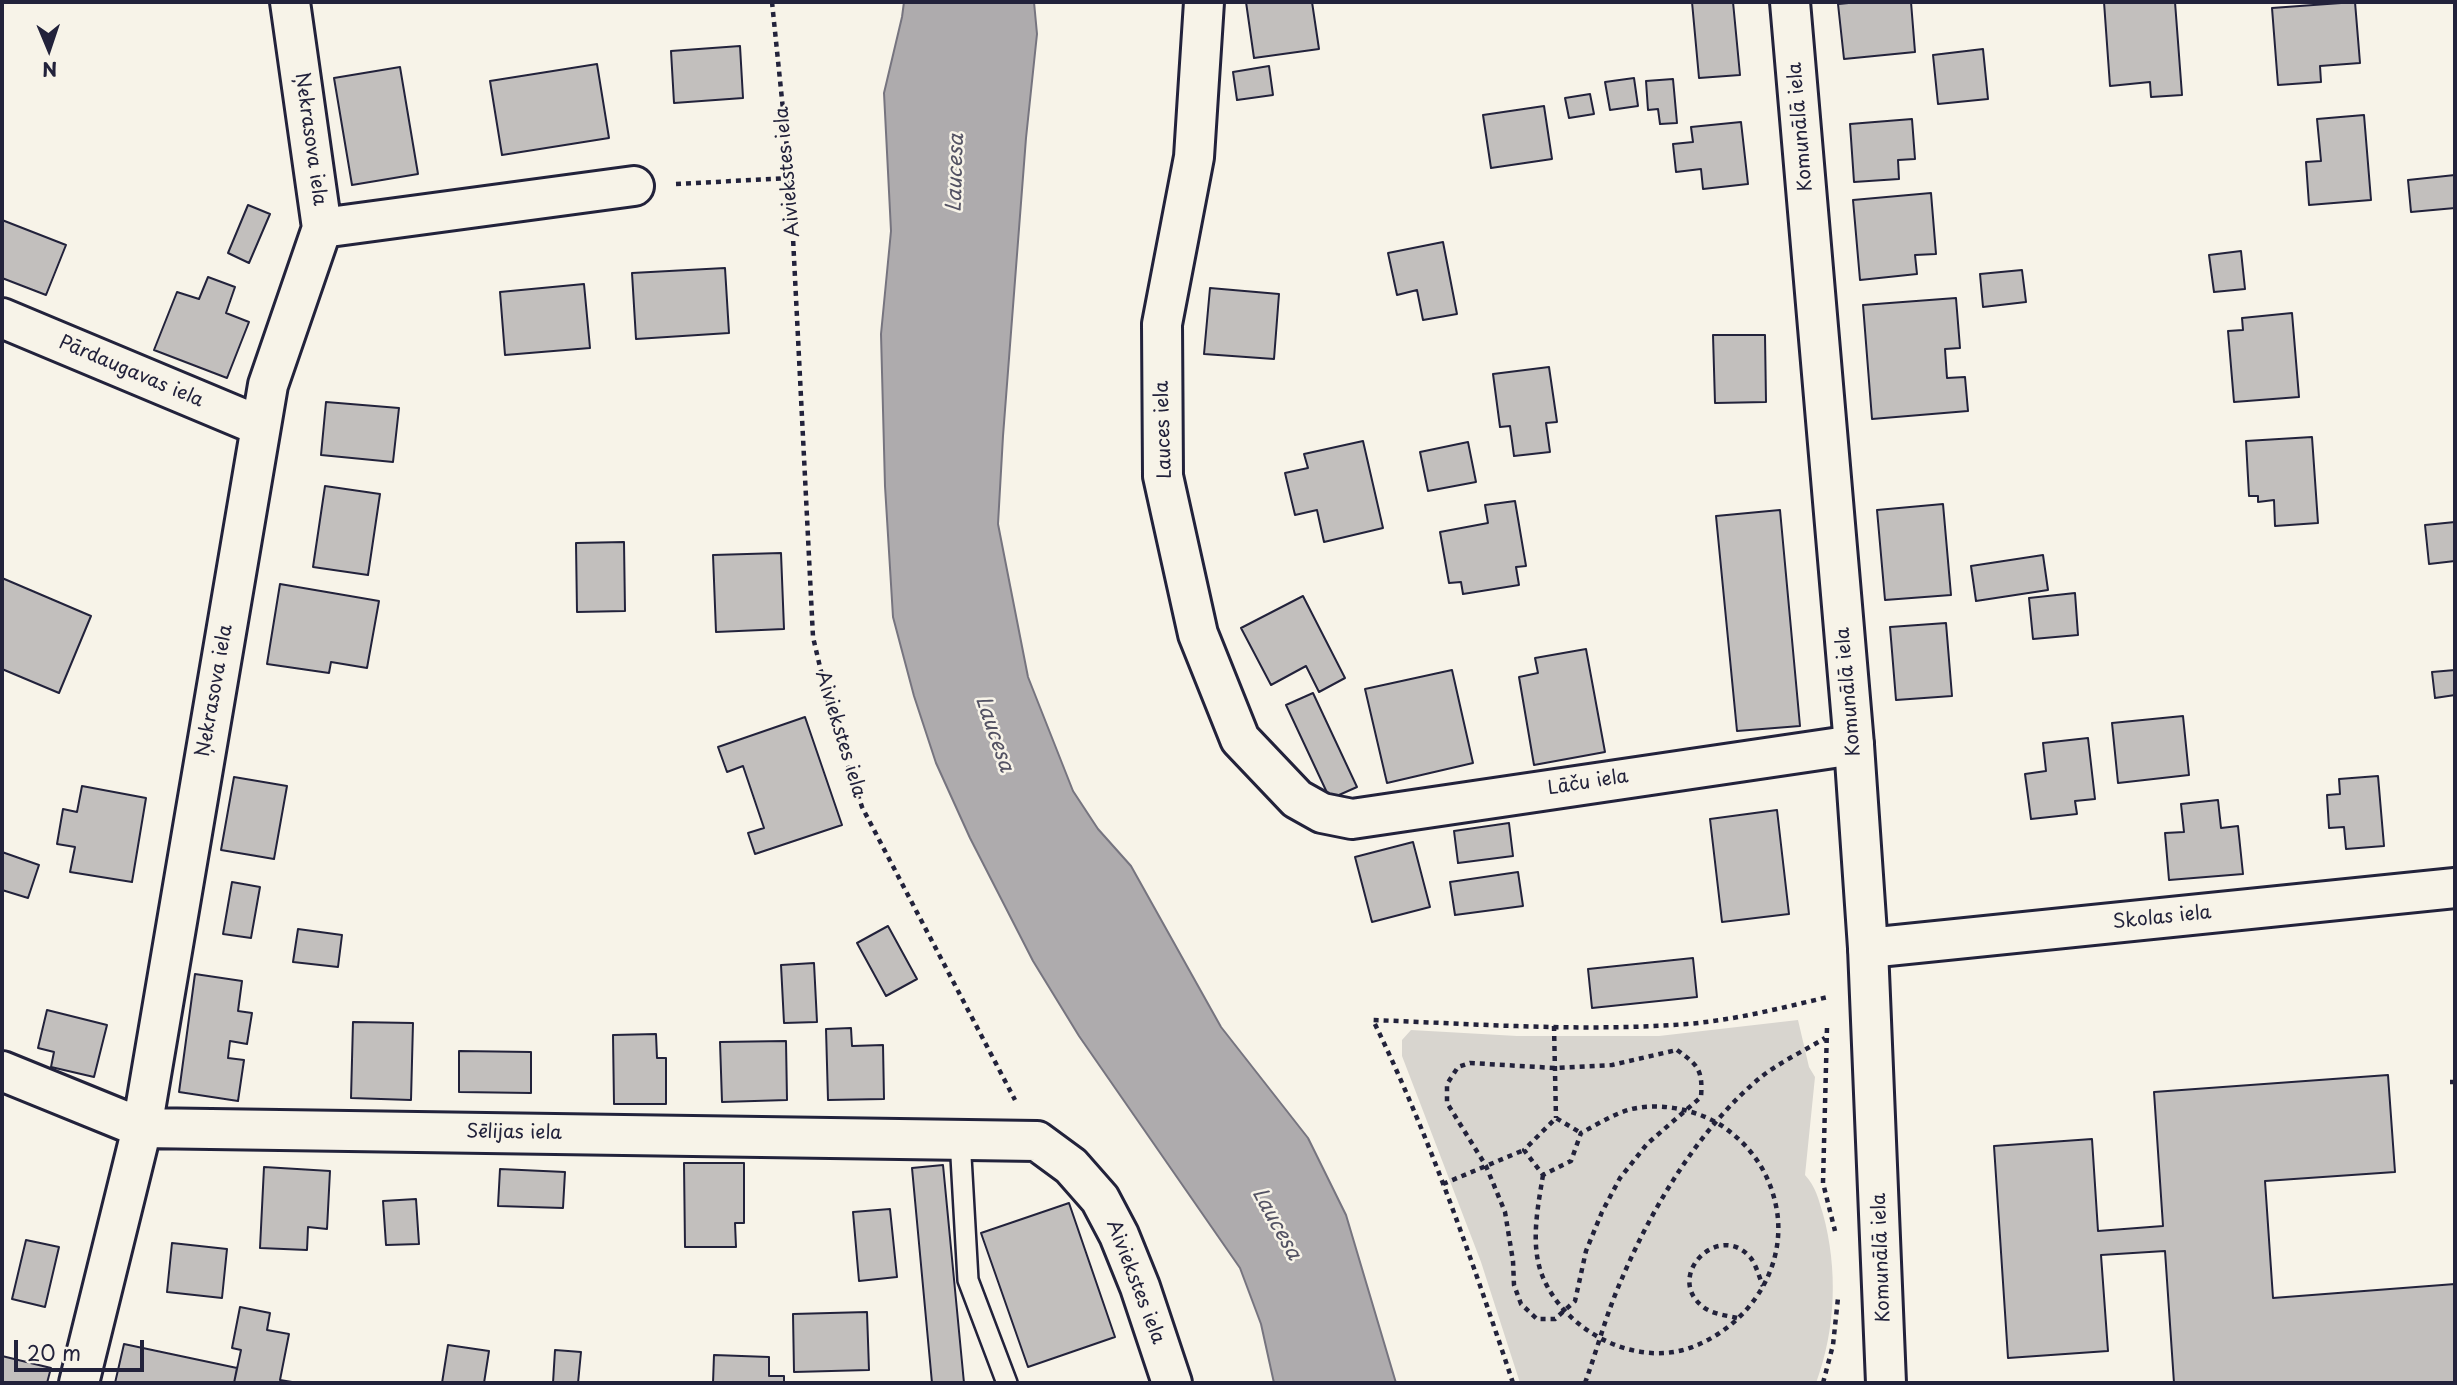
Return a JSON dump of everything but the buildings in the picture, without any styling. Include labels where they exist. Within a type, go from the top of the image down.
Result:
[{"type":"street","name":"Ņekrasova iela","points":[[79,1383],[142,1128],[268,386],[323,228],[290,2]]},
{"type":"street","name":"Lauces iela","points":[[1203,2],[1194,158],[1162,324],[1163,476],[1198,634],[1240,739],[1297,799],[1322,813]]},
{"type":"street","name":"Komunālā iela","points":[[1790,2],[1854,745],[1868,948],[1886,1383]]},
{"type":"street","points":[[323,228],[635,186]]},
{"type":"street","name":"Pārdaugavas iela","points":[[2,318],[260,426]]},
{"type":"street","name":"Lāču iela","points":[[1322,813],[1352,819],[1854,745]]},
{"type":"street","name":"Skolas iela","points":[[1868,948],[2455,888]]},
{"type":"street","name":"Sēlijas iela","points":[[2,1072],[142,1128],[1037,1141]]},
{"type":"street","name":"Aiviekstes iela","points":[[1037,1141],[1071,1166],[1100,1199],[1119,1235],[1140,1287],[1172,1383]]},
{"type":"lane","points":[[960,1139],[968,1280],[1007,1383]]},
{"type":"path","name":"Aiviekstes iela","points":[[772,2],[790,178],[813,637],[831,715],[862,807],[1037,1141]]},
{"type":"path","points":[[635,186],[790,178]]},
{"type":"path","points":[[1513,1383],[1471,1256],[1399,1073],[1373,1020],[1554,1026],[1688,1024],[1755,1014],[1832,996]]},
{"type":"path","points":[[1443,1184],[1524,1150],[1556,1118],[1554,1026]]},
{"type":"path","points":[[1585,1383],[1620,1283],[1656,1210],[1687,1159],[1717,1122],[1762,1077],[1825,1038],[1823,1183],[1836,1232]]},
{"type":"path","points":[[1677,1050],[1695,1063],[1702,1078],[1701,1097],[1687,1111],[1647,1144],[1620,1178],[1586,1251],[1576,1301],[1555,1319],[1537,1319],[1521,1304],[1514,1285],[1505,1212],[1486,1166],[1447,1103],[1447,1084],[1458,1067],[1470,1063],[1555,1068],[1612,1065],[1677,1050]]},
{"type":"path","points":[[1524,1150],[1542,1175],[1536,1247],[1542,1274],[1565,1311],[1576,1323],[1601,1339],[1631,1350],[1662,1352],[1694,1347],[1718,1334],[1738,1318],[1764,1287],[1776,1256],[1779,1226],[1774,1195],[1762,1166],[1755,1157],[1742,1141],[1717,1122],[1687,1111],[1659,1107],[1629,1110],[1581,1133],[1571,1161],[1542,1175]]},
{"type":"path","points":[[1556,1118],[1581,1133]]},
{"type":"path","points":[[1738,1318],[1710,1311],[1700,1305],[1693,1296],[1689,1285],[1690,1274],[1701,1254],[1721,1245],[1733,1246],[1743,1251],[1752,1259],[1764,1287]]},
{"type":"path","points":[[1823,1383],[1833,1345],[1838,1297]]},
{"type":"shaded area","points":[[1798,1020],[1809,1067],[1815,1077],[1805,1175],[1814,1188],[1823,1214],[1833,1277],[1828,1342],[1816,1383],[1520,1383],[1481,1262],[1402,1056],[1402,1040],[1411,1030],[1517,1036],[1659,1036]]},
{"type":"water","name":"Laucesa","points":[[904,2],[1034,2],[1037,34],[1026,138],[998,524],[1028,677],[1073,791],[1098,829],[1131,866],[1221,1027],[1308,1138],[1346,1215],[1396,1383],[1274,1383],[1261,1324],[1240,1268],[1079,1036],[1033,961],[970,838],[936,763],[914,696],[893,617],[885,486],[881,334],[891,231],[884,93]]}]
